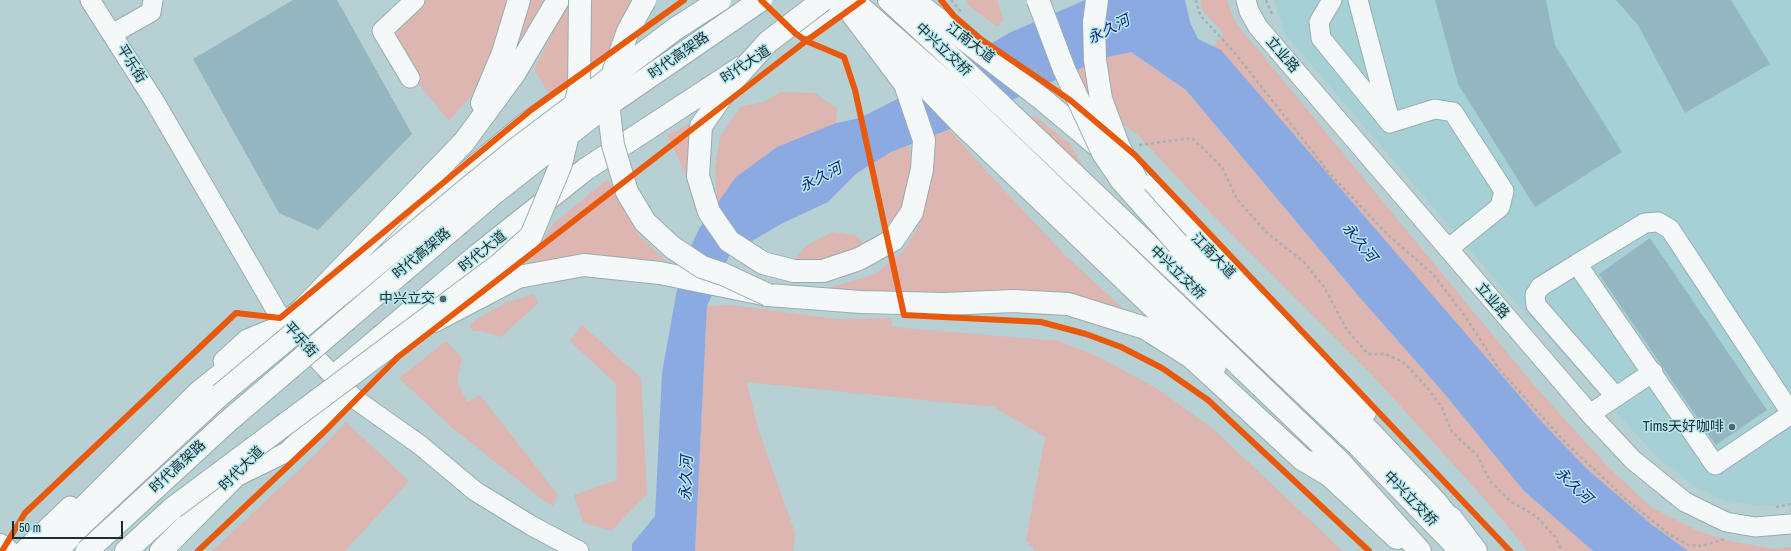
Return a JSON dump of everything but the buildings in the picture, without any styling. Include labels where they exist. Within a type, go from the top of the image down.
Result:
[{"type":"main road","points":[[464,142],[503,53],[519,0]]},
{"type":"main road","points":[[220,395],[464,142],[514,74],[558,0]]},
{"type":"main road","points":[[126,551],[173,508],[500,264],[531,236],[561,164],[579,89],[580,0]]},
{"type":"main road","points":[[645,0],[628,31],[614,70],[609,112],[613,145],[627,192],[645,222],[672,247],[702,267],[723,274],[768,295]]},
{"type":"main road","points":[[40,551],[199,392],[284,324],[526,124],[701,0]]},
{"type":"main road","name":"时代高架路","points":[[57,551],[80,525],[220,395],[467,188],[516,149],[676,29],[720,0]]},
{"type":"main road","name":"时代高架路","points":[[87,551],[226,423],[497,191],[596,114],[761,0]]},
{"type":"main road","points":[[823,0],[768,42],[731,83],[701,126],[698,176],[709,212],[729,241],[763,263],[794,271],[823,272],[859,259],[893,240],[912,212],[922,169],[924,140],[905,84],[842,0]]},
{"type":"main road","name":"时代大道","points":[[161,551],[233,478],[341,385],[479,254],[586,169],[842,0]]},
{"type":"main road","points":[[846,0],[877,37],[964,126],[1335,469],[1411,551]]},
{"type":"main road","name":"中兴立交桥","points":[[852,0],[943,80],[1335,469],[1420,551]]},
{"type":"main road","name":"中兴立交桥","points":[[889,0],[1364,438],[1461,551]]},
{"type":"main road","name":"江南大道","points":[[913,0],[976,48],[1044,91],[1140,181],[1396,445],[1475,551]]},
{"type":"main road","points":[[1038,0],[1064,69],[1103,153],[1122,181],[1178,244],[1364,438],[1436,502],[1475,551]]},
{"type":"main road","points":[[1097,0],[1094,22],[1095,60],[1101,99],[1123,154],[1145,195],[1178,244]]},
{"type":"main road","points":[[397,341],[518,277],[584,265],[660,273],[768,295],[861,302],[945,304],[1013,301],[1068,304],[1145,328],[1191,357],[1302,459],[1335,469]]},
{"type":"main road","points":[[0,545],[8,551]]},
{"type":"street","name":"平乐街","points":[[90,0],[155,102],[284,324],[355,399],[420,445],[475,491],[532,526],[579,551]]},
{"type":"street","points":[[112,34],[151,12],[152,0]]},
{"type":"street","points":[[410,78],[382,31],[415,0]]},
{"type":"street","name":"立业路","points":[[1246,0],[1249,11],[1258,26],[1590,414],[1633,460],[1685,502],[1726,522],[1755,526],[1791,524]]},
{"type":"street","points":[[1332,0],[1319,22],[1321,38],[1390,123]]},
{"type":"street","points":[[1358,0],[1390,123]]},
{"type":"street","points":[[1390,123],[1435,109],[1453,112],[1504,191],[1500,207],[1448,249]]},
{"type":"street","points":[[1577,264],[1653,372],[1715,465],[1791,414],[1670,229],[1658,222],[1645,223],[1577,264],[1540,287],[1535,295],[1536,305],[1616,397]]},
{"type":"street","points":[[23,551],[247,339],[284,324]]},
{"type":"street","points":[[1590,414],[1653,372]]},
{"type":"path","points":[[1196,0],[1200,15],[1234,52],[1331,175],[1390,237],[1433,274],[1465,316],[1499,369],[1566,443],[1628,501],[1669,534],[1688,545],[1702,546],[1727,539]]},
{"type":"path","points":[[1266,0],[1273,19]]},
{"type":"path","points":[[1026,70],[1044,91]]},
{"type":"path","points":[[1139,145],[1192,138],[1222,167],[1237,199],[1268,233],[1304,262],[1324,287],[1347,330],[1368,354],[1385,354],[1403,362],[1427,386],[1442,408],[1452,432],[1477,454],[1490,481],[1510,501],[1536,516],[1555,537],[1562,551]]},
{"type":"path","points":[[1772,508],[1791,504]]},
{"type":"shaded area","points":[[426,0],[543,0],[526,33],[449,121],[403,65],[396,31]]},
{"type":"shaded area","points":[[569,0],[641,0],[609,59],[552,98],[534,70]]},
{"type":"shaded area","points":[[967,0],[997,0],[1003,20],[998,27],[968,5]]},
{"type":"shaded area","points":[[1201,0],[1227,0],[1235,22],[1533,384],[1608,467],[1651,507],[1698,531],[1730,541],[1774,549],[1791,547],[1791,551],[1688,551],[1651,524],[1586,468],[1542,422],[1221,51],[1213,46],[1224,34],[1202,10]]},
{"type":"shaded area","points":[[1274,0],[1791,0],[1791,502],[1768,506],[1727,502],[1694,486],[1660,460],[1505,291],[1285,34]]},
{"type":"shaded area","points":[[1131,52],[1186,90],[1361,299],[1443,392],[1524,491],[1593,551],[1528,551],[1490,505],[1375,378],[1205,207],[1139,136],[1058,77],[1103,58]]},
{"type":"shaded area","points":[[780,92],[815,93],[837,108],[836,123],[777,147],[717,203],[715,167],[720,137],[740,107],[764,102]]},
{"type":"shaded area","points":[[1034,115],[1069,143],[1089,175],[1027,124]]},
{"type":"shaded area","points":[[705,116],[689,181],[667,135]]},
{"type":"shaded area","points":[[949,129],[1066,256],[1130,315],[1008,291],[845,295],[822,290],[875,274],[903,252],[919,225],[933,165],[930,136]]},
{"type":"shaded area","points":[[909,145],[913,171],[902,218],[890,230],[874,162],[891,152]]},
{"type":"shaded area","points":[[608,179],[638,234],[666,261],[616,257],[586,257],[527,267],[553,224]]},
{"type":"shaded area","points":[[832,232],[855,235],[868,247],[823,269],[793,261],[807,245]]},
{"type":"shaded area","points":[[534,294],[538,303],[501,337],[481,331],[472,331],[470,325],[477,319],[508,302]]},
{"type":"shaded area","points":[[730,305],[838,319],[891,318],[892,327],[1059,341],[1099,357],[1158,389],[1213,429],[1343,551],[1034,551],[1034,549],[1026,541],[1045,437],[994,407],[747,382],[758,429],[795,533],[793,551],[695,551],[707,306]]},
{"type":"shaded area","points":[[582,325],[641,378],[647,494],[611,531],[583,522],[574,495],[617,480],[616,384],[570,341]]},
{"type":"shaded area","points":[[446,341],[462,358],[457,381],[467,402],[480,395],[558,495],[553,506],[543,500],[450,426],[399,378]]},
{"type":"shaded area","points":[[346,422],[409,481],[345,551],[212,551],[314,456]]},
{"type":"water","name":"永久河","points":[[1085,0],[1185,0],[1190,22],[1198,39],[1221,50],[1542,422],[1586,468],[1651,524],[1688,551],[1593,551],[1524,491],[1443,392],[1361,299],[1186,90],[1131,52],[1103,58],[945,131],[891,152],[857,173],[828,202],[781,224],[730,254],[707,306],[695,551],[632,551],[632,544],[655,516],[662,373],[681,267],[699,229],[736,177],[777,147],[836,123],[860,118],[897,99],[1009,33]]},
{"type":"cycle path","points":[[2,551],[25,513],[236,313],[280,318],[531,110],[684,0]]},
{"type":"cycle path","points":[[761,0],[795,33],[806,41],[844,57],[855,90],[904,315],[1041,322],[1086,334],[1121,347],[1162,368],[1208,400],[1369,551]]},
{"type":"cycle path","points":[[198,551],[324,432],[398,357],[806,41],[863,0]]},
{"type":"cycle path","points":[[941,0],[954,16],[982,40],[1070,100],[1135,155],[1510,551]]},
{"type":"place","name":"中兴立交","points":[[443,299]]},
{"type":"place","name":"Tims天好咖啡","points":[[1732,427]]}]
